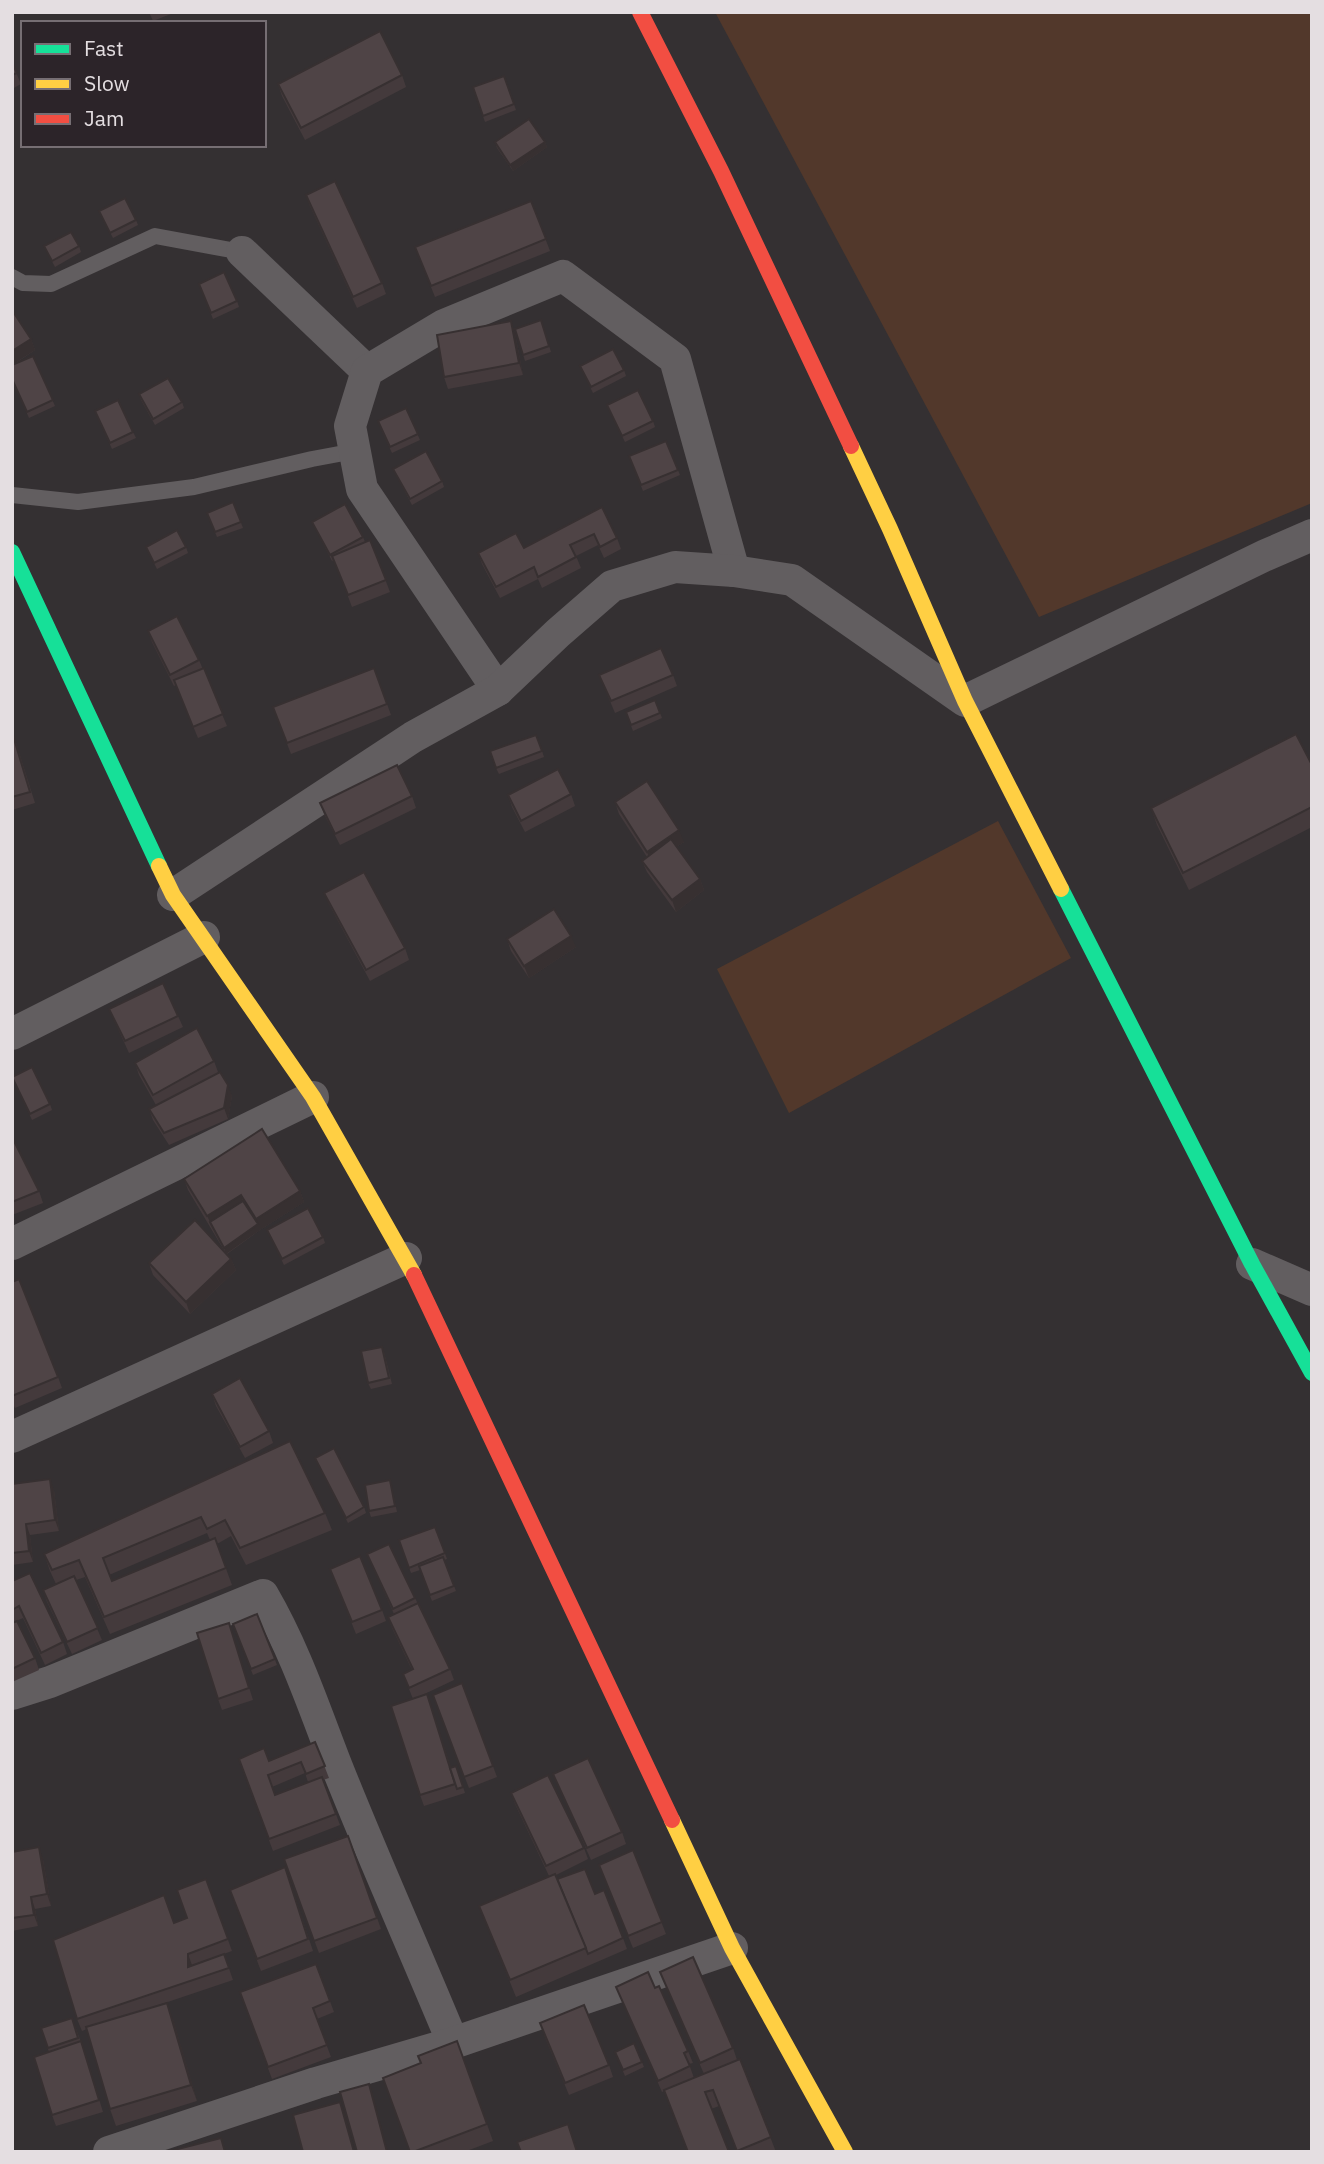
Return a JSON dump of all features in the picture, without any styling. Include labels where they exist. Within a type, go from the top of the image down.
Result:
[{"type":"street","points":[[640,12],[722,171],[890,529],[965,701],[1252,1264],[1312,1373]]},
{"type":"street","points":[[243,252],[367,371]]},
{"type":"street","points":[[498,690],[362,489],[350,426],[367,371],[444,325],[563,276],[675,359],[734,571]]},
{"type":"street","points":[[965,701],[1312,535]]},
{"type":"street","points":[[12,552],[173,895],[313,1097],[406,1258],[732,1948],[838,2150]]},
{"type":"street","points":[[173,895],[414,737],[498,690],[612,586],[675,567],[734,571],[792,580],[965,701]]},
{"type":"street","points":[[12,1034],[204,937]]},
{"type":"street","points":[[12,1244],[313,1097]]},
{"type":"street","points":[[12,1437],[406,1258]]},
{"type":"street","points":[[1252,1264],[1312,1290]]},
{"type":"street","points":[[12,1694],[50,1682],[263,1595],[282,1629],[306,1683],[337,1766],[453,2043]]},
{"type":"street","points":[[109,2152],[316,2083],[453,2043],[732,1948]]},
{"type":"lane","points":[[12,277],[23,284],[51,284],[155,236],[243,252]]},
{"type":"lane","points":[[12,495],[78,502],[194,487],[355,451]]},
{"type":"shaded area","points":[[715,12],[1312,12],[1312,503],[1039,617]]},
{"type":"shaded area","points":[[998,821],[1071,958],[789,1113],[717,969]]},
{"type":"building","points":[[380,31],[402,75],[301,128],[278,84]]},
{"type":"building","points":[[504,76],[514,104],[483,116],[473,87]]},
{"type":"building","points":[[529,119],[545,142],[510,165],[495,142]]},
{"type":"building","points":[[335,181],[382,283],[353,297],[306,195]]},
{"type":"building","points":[[125,198],[136,220],[110,233],[99,211]]},
{"type":"building","points":[[531,201],[546,239],[431,286],[415,247]]},
{"type":"building","points":[[71,232],[79,246],[52,261],[44,246]]},
{"type":"building","points":[[224,272],[237,301],[211,313],[199,284]]},
{"type":"building","points":[[12,310],[31,339],[12,351]]},
{"type":"building","points":[[541,320],[549,346],[523,355],[515,329]]},
{"type":"building","points":[[511,321],[519,363],[444,377],[437,335]]},
{"type":"building","points":[[613,349],[624,370],[591,387],[580,366]]},
{"type":"building","points":[[33,356],[53,400],[27,412],[12,379],[12,365]]},
{"type":"building","points":[[168,378],[182,402],[153,419],[139,394]]},
{"type":"building","points":[[638,390],[653,421],[622,436],[607,405]]},
{"type":"building","points":[[118,400],[133,432],[110,443],[95,411]]},
{"type":"building","points":[[406,408],[418,434],[390,447],[378,421]]},
{"type":"building","points":[[666,441],[678,470],[641,485],[629,456]]},
{"type":"building","points":[[426,451],[442,481],[410,499],[393,469]]},
{"type":"building","points":[[233,502],[241,522],[215,532],[207,513]]},
{"type":"building","points":[[345,504],[363,537],[330,555],[312,522]]},
{"type":"building","points":[[602,507],[617,538],[600,547],[594,534],[570,545],[576,557],[538,577],[534,567],[496,587],[478,553],[516,533],[524,548]]},
{"type":"building","points":[[177,530],[186,547],[154,563],[146,547]]},
{"type":"building","points":[[370,540],[386,580],[348,595],[332,556]]},
{"type":"building","points":[[177,616],[199,660],[170,675],[148,631]]},
{"type":"building","points":[[661,648],[673,675],[611,701],[599,675]]},
{"type":"building","points":[[204,668],[223,714],[193,727],[174,680]]},
{"type":"building","points":[[374,668],[387,704],[287,743],[273,707]]},
{"type":"building","points":[[655,700],[660,713],[631,725],[626,712]]},
{"type":"building","points":[[12,732],[30,792],[12,797]]},
{"type":"building","points":[[1296,734],[1312,765],[1312,807],[1183,873],[1151,808]]},
{"type":"building","points":[[536,735],[542,751],[496,768],[490,751]]},
{"type":"building","points":[[397,765],[412,796],[335,834],[320,803]]},
{"type":"building","points":[[558,769],[571,794],[521,821],[508,795]]},
{"type":"building","points":[[647,781],[679,830],[647,852],[615,802]]},
{"type":"building","points":[[671,839],[700,879],[672,900],[642,861]]},
{"type":"building","points":[[364,872],[405,948],[366,970],[324,893]]},
{"type":"building","points":[[554,909],[571,936],[524,966],[507,939]]},
{"type":"building","points":[[163,983],[178,1016],[125,1041],[109,1009]]},
{"type":"building","points":[[197,1028],[214,1061],[153,1095],[135,1063]]},
{"type":"building","points":[[32,1067],[50,1104],[30,1114],[12,1077]]},
{"type":"building","points":[[220,1072],[228,1085],[224,1108],[164,1133],[149,1109]]},
{"type":"building","points":[[262,1129],[300,1191],[256,1219],[241,1195],[207,1216],[184,1179]]},
{"type":"building","points":[[12,1137],[39,1191],[12,1202]]},
{"type":"building","points":[[243,1201],[258,1224],[224,1248],[210,1222]]},
{"type":"building","points":[[308,1208],[323,1237],[282,1259],[267,1230]]},
{"type":"building","points":[[195,1220],[231,1259],[186,1302],[149,1263]]},
{"type":"building","points":[[19,1279],[58,1377],[12,1396],[12,1282]]},
{"type":"building","points":[[382,1347],[389,1378],[368,1383],[361,1351]]},
{"type":"building","points":[[240,1378],[269,1431],[240,1447],[212,1394]]},
{"type":"building","points":[[290,1441],[325,1513],[240,1548],[225,1520],[207,1529],[201,1517],[103,1558],[112,1581],[215,1538],[226,1568],[104,1617],[79,1560],[52,1570],[44,1554]]},
{"type":"building","points":[[334,1448],[364,1507],[346,1518],[315,1458]]},
{"type":"building","points":[[50,1479],[55,1520],[26,1524],[29,1551],[12,1553],[12,1484]]},
{"type":"building","points":[[390,1480],[395,1506],[369,1511],[365,1485]]},
{"type":"building","points":[[435,1527],[445,1553],[409,1568],[399,1540]]},
{"type":"building","points":[[389,1544],[415,1598],[393,1609],[367,1554]]},
{"type":"building","points":[[360,1556],[382,1610],[352,1622],[330,1569]]},
{"type":"building","points":[[443,1557],[454,1586],[430,1595],[419,1566]]},
{"type":"building","points":[[30,1573],[63,1642],[41,1653],[19,1606],[12,1610],[12,1581]]},
{"type":"building","points":[[74,1576],[98,1628],[67,1642],[43,1590]]},
{"type":"building","points":[[418,1603],[450,1669],[409,1688],[403,1674],[413,1669],[388,1617]]},
{"type":"building","points":[[257,1614],[275,1659],[251,1669],[233,1624]]},
{"type":"building","points":[[17,1621],[35,1658],[12,1669],[12,1623]]},
{"type":"building","points":[[229,1623],[249,1688],[218,1699],[197,1633]]},
{"type":"building","points":[[462,1683],[493,1766],[464,1777],[433,1695]]},
{"type":"building","points":[[427,1694],[455,1784],[420,1795],[391,1706]]},
{"type":"building","points":[[315,1742],[325,1766],[306,1774],[301,1762],[268,1775],[275,1795],[322,1777],[336,1814],[269,1839],[239,1759],[264,1748],[269,1761]]},
{"type":"building","points":[[588,1758],[622,1832],[587,1848],[553,1774]]},
{"type":"building","points":[[456,1766],[463,1787],[457,1789],[450,1768]]},
{"type":"building","points":[[548,1775],[584,1848],[546,1866],[511,1793]]},
{"type":"building","points":[[348,1836],[377,1918],[314,1941],[284,1859]]},
{"type":"building","points":[[39,1847],[47,1894],[31,1897],[34,1915],[12,1918],[12,1852]]},
{"type":"building","points":[[633,1850],[662,1922],[628,1936],[599,1865]]},
{"type":"building","points":[[285,1867],[308,1939],[257,1959],[230,1890]]},
{"type":"building","points":[[585,1869],[595,1894],[604,1890],[623,1938],[588,1954],[557,1879]]},
{"type":"building","points":[[555,1874],[586,1948],[510,1980],[479,1906]]},
{"type":"building","points":[[206,1879],[228,1939],[188,1954],[188,1967],[224,1954],[229,1968],[77,2019],[53,1940],[164,1895],[174,1923],[187,1918],[177,1890]]},
{"type":"building","points":[[693,1957],[733,2048],[700,2063],[660,1972]]},
{"type":"building","points":[[316,1964],[330,2001],[313,2008],[327,2045],[268,2067],[240,1992]]},
{"type":"building","points":[[648,1972],[655,1988],[659,1986],[688,2051],[684,2053],[690,2066],[658,2081],[616,1987]]},
{"type":"building","points":[[167,2003],[191,2085],[110,2109],[86,2027]]},
{"type":"building","points":[[584,2005],[609,2065],[565,2083],[540,2023]]},
{"type":"building","points":[[72,2018],[78,2038],[48,2048],[41,2028]]},
{"type":"building","points":[[81,2041],[99,2100],[52,2115],[34,2057]]},
{"type":"building","points":[[457,2041],[487,2124],[410,2152],[383,2078],[421,2063],[418,2056]]},
{"type":"building","points":[[634,2043],[642,2062],[623,2070],[615,2052]]},
{"type":"building","points":[[740,2059],[771,2137],[737,2151],[713,2090],[705,2092],[729,2152],[688,2152],[664,2090]]},
{"type":"building","points":[[369,2084],[387,2152],[357,2152],[340,2092]]},
{"type":"building","points":[[340,2102],[354,2152],[303,2152],[293,2115]]},
{"type":"building","points":[[568,2124],[577,2152],[521,2152],[517,2142]]},
{"type":"building","points":[[221,2138],[225,2152],[166,2152]]},
{"type":"traffic: fast","points":[[12,552],[159,866]]},
{"type":"traffic: fast","points":[[1061,889],[1252,1264],[1312,1373]]},
{"type":"traffic: slow","points":[[851,446],[965,701],[1061,889]]},
{"type":"traffic: slow","points":[[159,866],[173,895],[313,1097],[414,1275]]},
{"type":"traffic: slow","points":[[672,1820],[732,1948],[845,2152]]},
{"type":"traffic: jam","points":[[640,12],[721,171],[851,446]]},
{"type":"traffic: jam","points":[[414,1275],[672,1820]]}]
